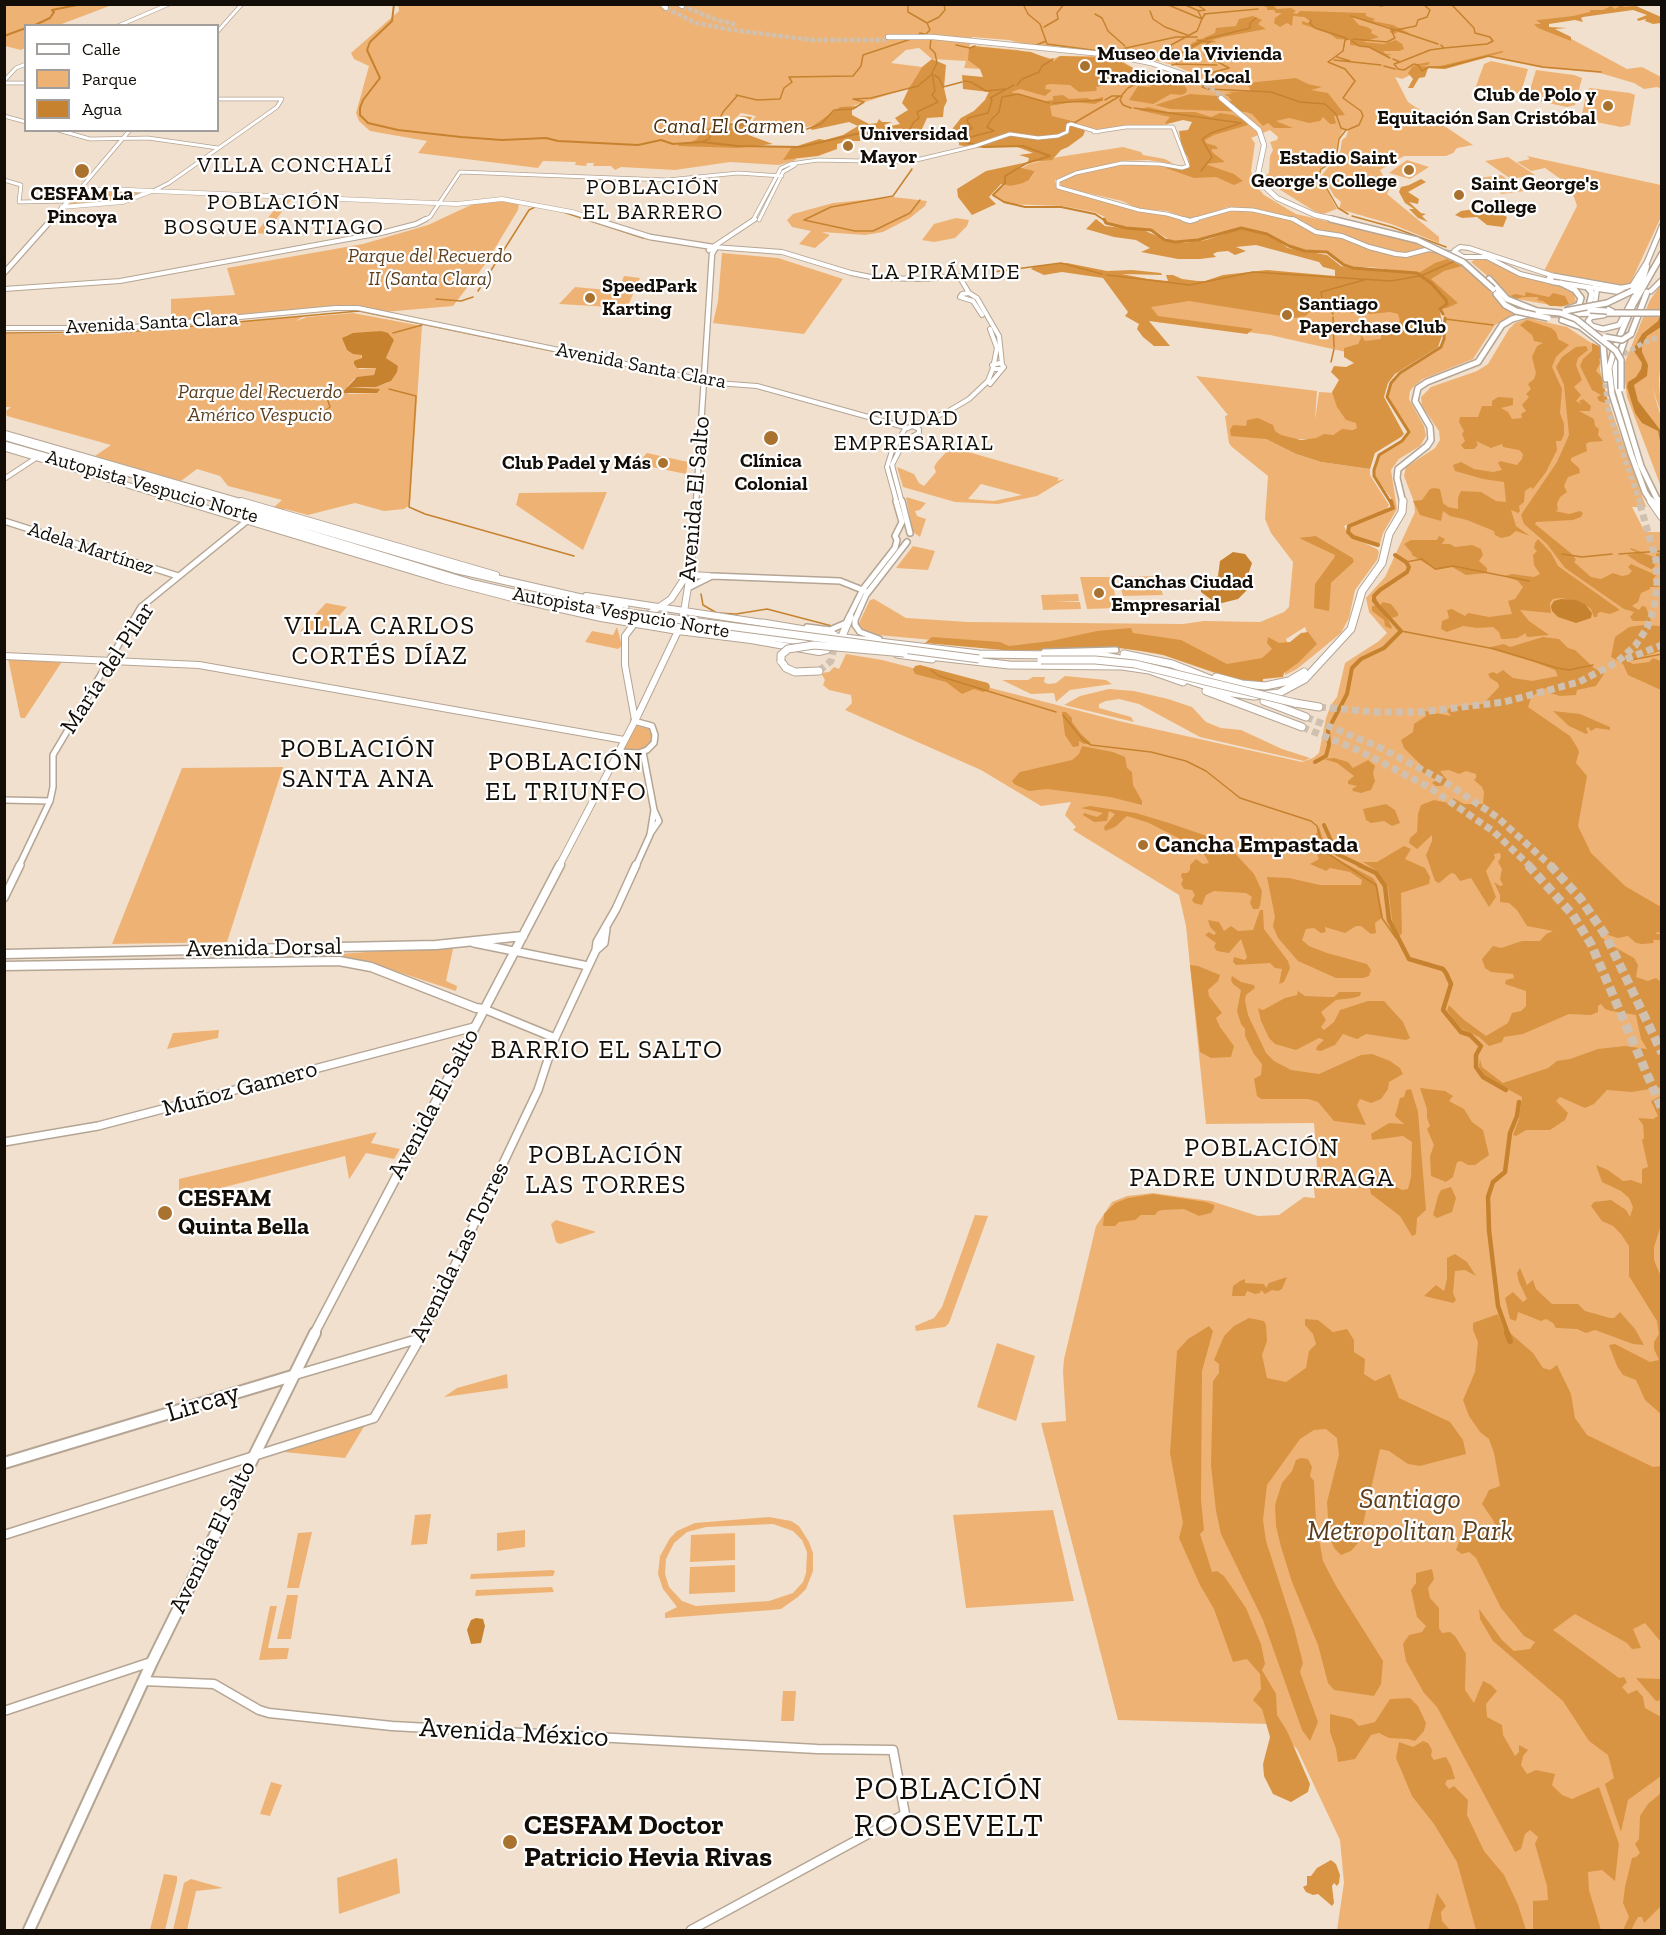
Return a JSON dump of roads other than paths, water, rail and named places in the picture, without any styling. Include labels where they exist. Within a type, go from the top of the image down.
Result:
[{"type":"highway","points":[[887,38],[949,40],[1113,57],[1149,64],[1192,78]]},
{"type":"highway","points":[[1225,99],[1255,125],[1265,140],[1258,174],[1264,186],[1280,200],[1315,215],[1418,239],[1456,255],[1489,279],[1504,296],[1538,311],[1560,313],[1576,319],[1613,348],[1620,358],[1625,417]]},
{"type":"highway","points":[[1418,239],[1463,262],[1480,275],[1503,303],[1516,311],[1562,320],[1605,337],[1622,340],[1630,334],[1662,267]]},
{"type":"highway","points":[[1612,394],[1609,368],[1614,347],[1633,305],[1662,254]]},
{"type":"highway","points":[[1050,655],[1121,658],[1225,692],[1259,696],[1279,693],[1299,683],[1344,639],[1354,624],[1362,591],[1381,566],[1388,537],[1403,510],[1397,480],[1398,469],[1427,446],[1431,438],[1430,427],[1416,403],[1417,390],[1427,382],[1478,362],[1500,327],[1507,321],[1528,315],[1607,303],[1629,291],[1639,282],[1645,265]]},
{"type":"highway","points":[[1562,283],[1577,291],[1581,300],[1575,307],[1563,311]]},
{"type":"highway","points":[[1563,311],[1580,312],[1589,307],[1593,292],[1587,288]]},
{"type":"highway","points":[[1649,291],[1637,309],[1616,366],[1616,383],[1641,466],[1662,508]]},
{"type":"highway","points":[[1520,305],[1594,314]]},
{"type":"highway","points":[[1563,311],[1617,313]]},
{"type":"highway","points":[[1548,318],[1617,313],[1662,314]]},
{"type":"highway","points":[[1582,326],[1604,346],[1605,377],[1642,485],[1662,517]]},
{"type":"highway","points":[[1605,377],[1608,356],[1619,326]]},
{"type":"highway","name":"Autopista Vespucio Norte","points":[[4,435],[174,488],[454,569],[621,612],[710,618],[852,639],[979,654],[1050,655],[1100,652],[1139,656]]},
{"type":"highway","name":"Autopista Vespucio Norte","points":[[4,446],[78,465],[514,594],[621,612],[708,630],[973,662],[1022,665],[1092,664],[1149,670],[1302,727]]},
{"type":"highway","points":[[38,458],[78,465]]},
{"type":"highway","points":[[1641,466],[1662,499]]},
{"type":"highway","points":[[145,474],[174,488]]},
{"type":"highway","points":[[322,537],[358,553]]},
{"type":"highway","points":[[368,544],[413,552]]},
{"type":"highway","points":[[621,612],[979,658]]},
{"type":"highway","points":[[835,633],[850,620]]},
{"type":"highway","points":[[763,623],[852,639]]},
{"type":"highway","points":[[721,636],[792,640]]},
{"type":"highway","points":[[1116,650],[1172,662],[1231,682],[1265,686],[1284,683],[1299,676],[1344,639]]},
{"type":"highway","points":[[751,640],[979,658],[1125,663],[1319,707]]},
{"type":"highway","points":[[814,645],[788,649],[782,654],[781,661],[786,668],[795,672],[819,670]]},
{"type":"highway","points":[[1116,650],[1159,659],[1306,717]]},
{"type":"highway","points":[[877,652],[965,664],[1022,665]]},
{"type":"highway","points":[[1139,656],[1181,668]]},
{"type":"main road","points":[[62,210],[75,195],[102,189],[466,204],[494,198],[572,212],[656,239],[715,247]]},
{"type":"main road","points":[[62,210],[123,202],[153,191]]},
{"type":"main road","points":[[4,278],[75,195]]},
{"type":"main road","points":[[1651,254],[1661,226]]},
{"type":"main road","points":[[4,273],[43,232]]},
{"type":"main road","points":[[1594,314],[1588,320],[1594,327],[1607,329],[1619,326],[1644,277],[1645,265],[1662,238]]},
{"type":"main road","name":"Avenida El Salto","points":[[29,1930],[152,1662],[292,1376],[515,952],[678,631],[684,612],[690,575],[703,381],[708,252],[715,247]]},
{"type":"main road","points":[[1553,279],[1580,286],[1629,291]]},
{"type":"main road","points":[[1553,279],[1623,295],[1628,306]]},
{"type":"main road","points":[[1649,291],[1662,280]]},
{"type":"main road","points":[[1580,286],[1596,287]]},
{"type":"main road","points":[[1596,287],[1595,303],[1617,313]]},
{"type":"main road","points":[[1640,315],[1662,314]]},
{"type":"main road","name":"Avenida El Salto","points":[[634,624],[671,599],[684,583],[703,381]]},
{"type":"main road","points":[[4,435],[540,586],[621,612],[634,624],[751,640],[782,648],[820,652],[827,650]]},
{"type":"main road","points":[[4,446],[478,590],[621,612],[658,608],[710,618],[763,623]]},
{"type":"main road","points":[[690,575],[709,576]]},
{"type":"main road","points":[[671,599],[688,588]]},
{"type":"main road","points":[[621,612],[620,626],[624,640],[634,720]]},
{"type":"main road","points":[[644,618],[641,622],[644,625]]},
{"type":"main road","points":[[699,634],[696,623],[710,618]]},
{"type":"main road","points":[[624,640],[634,624]]},
{"type":"main road","points":[[4,656],[199,665],[624,741]]},
{"type":"main road","name":"Avenida Dorsal","points":[[4,954],[472,943],[523,936]]},
{"type":"main road","name":"Avenida Dorsal","points":[[4,966],[339,961],[365,965],[476,1008],[484,1009]]},
{"type":"main road","name":"Lircay","points":[[4,1463],[292,1376]]},
{"type":"street","points":[[123,24],[169,4]]},
{"type":"street","points":[[219,30],[242,4]]},
{"type":"street","points":[[5,83],[16,68],[24,65]]},
{"type":"street","points":[[5,83],[24,83]]},
{"type":"street","points":[[153,191],[169,183],[277,107],[282,99],[219,99]]},
{"type":"street","points":[[4,115],[24,120]]},
{"type":"street","points":[[715,247],[756,219],[781,168],[818,160],[902,163],[978,145],[1010,134],[1038,138],[1058,136],[1067,132],[1068,125],[1071,123],[1094,132],[1104,133],[1125,128],[1170,127],[1177,134],[1180,150],[1187,163],[1186,167],[1124,162],[1076,173],[1059,180],[1057,185],[1064,190],[1124,204],[1139,210],[1164,213],[1188,221],[1196,221],[1231,209],[1254,210],[1293,219],[1316,232],[1342,236],[1369,247],[1396,254],[1406,255],[1429,249],[1469,257],[1477,255],[1493,259],[1525,275],[1553,279]]},
{"type":"street","points":[[65,132],[90,139],[150,137],[219,147]]},
{"type":"street","points":[[71,132],[92,138],[123,138]]},
{"type":"street","points":[[75,195],[128,132]]},
{"type":"street","points":[[715,247],[759,220],[782,176],[792,165]]},
{"type":"street","points":[[4,288],[120,281],[381,233],[425,220],[433,214],[460,172],[667,180],[738,173],[782,176]]},
{"type":"street","points":[[6,180],[21,185],[20,202],[68,201]]},
{"type":"street","points":[[715,247],[782,252],[850,273],[876,278],[934,279],[959,276],[969,293],[975,296],[999,336],[1002,367],[987,388],[972,401],[919,429],[907,429]]},
{"type":"street","points":[[1458,255],[1455,251],[1458,248],[1475,250],[1553,279]]},
{"type":"street","points":[[1475,250],[1477,255]]},
{"type":"street","points":[[763,623],[835,633],[850,620],[866,591],[894,550],[897,540],[895,536],[899,533],[902,522],[887,467],[893,448],[907,429],[947,412],[970,398],[985,384],[994,366],[998,351],[995,339],[978,308],[960,296],[969,293]]},
{"type":"street","points":[[969,300],[975,296]]},
{"type":"street","name":"Avenida Santa Clara","points":[[4,329],[116,331],[338,309],[371,310],[703,381],[764,391],[907,429]]},
{"type":"street","points":[[994,366],[1002,367]]},
{"type":"street","points":[[907,429],[912,435]]},
{"type":"street","points":[[866,591],[912,538],[894,480],[892,465],[900,445],[912,435],[918,434],[919,429]]},
{"type":"street","points":[[4,479],[38,458]]},
{"type":"street","name":"María del Pilar","points":[[4,898],[50,801],[53,787],[54,754],[144,604],[248,520]]},
{"type":"street","name":"Adela Martínez","points":[[4,521],[178,576]]},
{"type":"street","points":[[899,533],[910,533]]},
{"type":"street","points":[[897,540],[907,542]]},
{"type":"street","points":[[688,588],[709,576],[840,580],[866,591]]},
{"type":"street","points":[[850,620],[858,630],[869,637],[936,647],[1005,652],[1116,650]]},
{"type":"street","points":[[618,752],[643,752],[652,745],[655,732],[650,725],[634,720]]},
{"type":"street","name":"Avenida Las Torres","points":[[252,1458],[374,1418],[421,1337],[538,1090],[555,1038],[588,966],[596,950],[604,943],[606,929],[650,835],[659,821],[654,810],[643,752]]},
{"type":"street","points":[[4,800],[50,801]]},
{"type":"street","points":[[472,943],[588,966]]},
{"type":"street","points":[[484,1009],[555,1038]]},
{"type":"street","name":"Muñoz Gamero","points":[[4,1142],[98,1126],[474,1027]]},
{"type":"street","name":"Lircay","points":[[292,1376],[421,1337]]},
{"type":"street","points":[[402,1343],[413,1351]]},
{"type":"street","points":[[4,1535],[252,1458]]},
{"type":"street","points":[[4,1711],[152,1662]]},
{"type":"street","name":"Avenida México","points":[[143,1681],[214,1684],[225,1688],[259,1710],[269,1713],[392,1726],[817,1749],[893,1750],[905,1814],[691,1930]]},
{"type":"water","points":[[1661,312],[1661,327],[1647,336],[1642,345],[1642,352],[1648,365],[1647,376],[1634,385],[1638,401],[1661,431],[1661,446],[1658,431],[1642,423],[1635,413],[1627,387],[1628,382],[1636,377],[1641,369],[1642,363],[1634,351],[1635,346],[1642,334],[1658,321]]},
{"type":"water","points":[[381,331],[388,333],[394,340],[386,358],[398,366],[397,372],[391,381],[376,387],[349,387],[380,389],[377,393],[342,393],[357,377],[374,375],[376,368],[357,368],[354,361],[362,358],[362,355],[353,354],[347,350],[342,338],[353,333]]},
{"type":"water","points":[[1233,552],[1245,554],[1252,563],[1248,575],[1248,589],[1238,599],[1222,603],[1213,601],[1201,592],[1201,584],[1212,582],[1211,579],[1218,576],[1220,561]]},
{"type":"water","points":[[1576,600],[1585,604],[1592,613],[1591,618],[1576,623],[1558,617],[1552,611],[1551,606],[1554,601]]},
{"type":"water","points":[[483,1619],[485,1626],[481,1643],[471,1644],[467,1630],[471,1620]]},
{"type":"waterway","name":"Canal El Carmen","points":[[37,24],[50,18],[54,12],[52,10],[82,4]]},
{"type":"waterway","name":"Canal El Carmen","points":[[394,4],[392,21],[370,42],[367,50],[380,78],[363,100],[360,108],[360,115],[368,123],[398,130],[461,137],[502,140],[546,138],[558,141],[638,145],[661,140],[673,144],[702,142],[738,146],[800,147],[856,134],[915,130],[922,135],[945,137],[984,147],[1023,146],[1050,156],[1027,163],[1005,176],[1005,183],[993,195],[1004,202],[1025,207],[1061,207],[1095,214],[1104,220]]},
{"type":"waterway","points":[[908,4],[908,12],[927,23]]},
{"type":"waterway","points":[[927,23],[939,17],[945,10],[944,4]]},
{"type":"waterway","points":[[1023,4],[1028,14],[1040,24],[1046,41]]},
{"type":"waterway","points":[[1044,27],[1058,19],[1057,13],[1064,4]]},
{"type":"waterway","points":[[1166,4],[1202,19]]},
{"type":"waterway","points":[[1183,4],[1199,11]]},
{"type":"waterway","points":[[1196,4],[1205,10],[1199,11]]},
{"type":"waterway","points":[[1380,6],[1392,4]]},
{"type":"waterway","points":[[1396,30],[1416,26],[1418,20],[1427,17],[1430,10],[1423,4]]},
{"type":"waterway","points":[[1444,48],[1487,44],[1493,41],[1490,37],[1475,33],[1474,28],[1451,4]]},
{"type":"waterway","points":[[1204,14],[1258,9]]},
{"type":"waterway","points":[[1150,11],[1153,19],[1165,27],[1187,35]]},
{"type":"waterway","points":[[1199,11],[1202,19]]},
{"type":"waterway","points":[[1095,14],[1102,18],[1108,31],[1125,46]]},
{"type":"waterway","points":[[1202,19],[1205,14]]},
{"type":"waterway","points":[[1351,16],[1395,30]]},
{"type":"waterway","points":[[1206,39],[1250,28],[1250,23],[1256,18]]},
{"type":"waterway","points":[[1186,37],[1197,31],[1202,19]]},
{"type":"waterway","points":[[1311,20],[1310,23],[1315,28],[1346,38]]},
{"type":"waterway","points":[[927,23],[930,30],[927,33]]},
{"type":"waterway","name":"Canal El Carmen","points":[[4,36],[24,29]]},
{"type":"waterway","points":[[1353,39],[1387,42],[1395,38],[1392,32],[1394,30]]},
{"type":"waterway","points":[[1399,31],[1438,44]]},
{"type":"waterway","points":[[918,36],[920,33],[929,35]]},
{"type":"waterway","points":[[1117,50],[1176,37],[1186,37]]},
{"type":"waterway","points":[[1173,55],[1171,45],[1186,37]]},
{"type":"waterway","points":[[1186,37],[1197,37]]},
{"type":"waterway","points":[[736,95],[757,100],[780,99],[784,88],[792,82],[789,77],[853,76],[861,66],[863,55],[911,39]]},
{"type":"waterway","points":[[910,130],[919,118],[917,112],[938,102],[932,95],[935,91],[932,73],[937,63],[935,53],[930,48],[931,39]]},
{"type":"waterway","points":[[1204,85],[1202,87],[1208,89],[1271,92],[1300,102],[1325,104],[1336,114],[1341,128],[1347,130],[1359,125],[1363,116],[1361,111],[1343,98],[1355,81],[1345,69],[1328,62],[1343,51],[1345,40],[1348,39]]},
{"type":"waterway","points":[[1197,40],[1210,42],[1204,46],[1205,55],[1229,68],[1214,72],[1208,77],[1206,84]]},
{"type":"waterway","points":[[1351,40],[1359,46],[1369,47],[1390,58]]},
{"type":"waterway","points":[[1034,46],[1046,41]]},
{"type":"waterway","points":[[1046,41],[1047,44],[1107,52],[1117,50]]},
{"type":"waterway","points":[[1173,55],[1190,51],[1191,47],[1202,41]]},
{"type":"waterway","points":[[956,45],[970,48],[975,46]]},
{"type":"waterway","points":[[1441,45],[1444,48]]},
{"type":"waterway","points":[[1400,62],[1430,50],[1444,48]]},
{"type":"waterway","points":[[1173,55],[1177,60],[1176,64]]},
{"type":"waterway","points":[[1400,62],[1394,64],[1398,69],[1404,70],[1414,64],[1418,65],[1422,71],[1429,67],[1445,67],[1488,56],[1543,67],[1601,72]]},
{"type":"waterway","points":[[1337,57],[1350,61]]},
{"type":"waterway","points":[[1017,85],[1022,79],[1039,72],[1042,66],[1053,59]]},
{"type":"waterway","points":[[1393,59],[1400,62]]},
{"type":"waterway","points":[[1334,60],[1381,65]]},
{"type":"waterway","points":[[1172,65],[1176,64]]},
{"type":"waterway","points":[[1176,64],[1217,65]]},
{"type":"waterway","points":[[1384,66],[1395,69]]},
{"type":"waterway","points":[[1128,88],[1156,74]]},
{"type":"waterway","points":[[807,129],[821,124],[834,110],[853,109],[864,102],[853,99],[871,98],[918,86],[931,75]]},
{"type":"waterway","points":[[934,75],[939,78],[943,87],[962,82]]},
{"type":"waterway","points":[[964,81],[971,82],[986,91],[1005,89]]},
{"type":"waterway","points":[[955,139],[972,128],[967,121],[968,118],[988,113],[992,100],[990,98],[1014,85]]},
{"type":"waterway","points":[[1122,95],[1127,89]]},
{"type":"waterway","points":[[992,119],[999,112],[1002,97],[1018,94],[1049,103]]},
{"type":"waterway","points":[[702,142],[709,139],[723,112],[737,96]]},
{"type":"waterway","points":[[1105,100],[1112,96],[1120,96]]},
{"type":"waterway","points":[[1074,123],[1120,96]]},
{"type":"waterway","points":[[1120,96],[1122,96],[1120,100],[1123,105],[1131,108]]},
{"type":"waterway","points":[[1053,103],[1102,100]]},
{"type":"waterway","points":[[1134,108],[1241,123],[1211,133],[1202,139],[1212,157],[1201,171]]},
{"type":"waterway","points":[[959,140],[994,131],[987,127],[991,120]]},
{"type":"waterway","points":[[730,124],[802,129]]},
{"type":"waterway","points":[[1346,130],[1339,139],[1337,152],[1331,157],[1329,164],[1321,169],[1319,175],[1338,208],[1348,214]]},
{"type":"waterway","points":[[912,169],[893,196],[831,207],[804,220],[855,231],[873,231],[910,213],[920,200]]},
{"type":"waterway","points":[[478,291],[529,210],[535,207]]},
{"type":"waterway","points":[[563,212],[643,238],[692,246]]},
{"type":"waterway","points":[[1352,216],[1392,227],[1446,247]]},
{"type":"waterway","name":"Canal El Carmen","points":[[1104,219],[1106,223],[1126,228],[1151,230],[1165,240],[1175,242],[1198,240],[1241,228],[1267,234],[1289,246],[1305,251],[1327,252],[1344,265],[1353,268],[1417,273],[1432,284],[1446,300],[1447,304],[1440,309],[1443,314]]},
{"type":"waterway","points":[[1423,275],[1455,261]]},
{"type":"waterway","points":[[993,272],[1061,263],[1102,274]]},
{"type":"waterway","points":[[1107,275],[1190,285],[1253,272],[1391,281],[1419,276]]},
{"type":"waterway","points":[[1333,314],[1322,299],[1321,292],[1364,280]]},
{"type":"waterway","points":[[436,299],[461,301],[473,297]]},
{"type":"waterway","points":[[4,333],[127,332],[359,311],[562,353]]},
{"type":"waterway","points":[[1333,317],[1334,347]]},
{"type":"waterway","name":"Canal El Carmen","points":[[1391,503],[1374,476],[1374,470],[1379,455],[1402,441],[1409,432],[1387,397],[1391,383],[1400,373],[1441,347],[1444,339],[1445,318]]},
{"type":"waterway","points":[[1445,319],[1493,325]]},
{"type":"waterway","points":[[393,333],[422,325]]},
{"type":"waterway","points":[[1331,362],[1334,349]]},
{"type":"waterway","points":[[389,389],[416,396],[409,507],[425,514],[574,556]]},
{"type":"waterway","points":[[326,410],[330,407],[327,398],[328,390]]},
{"type":"waterway","name":"Canal El Carmen","points":[[1378,545],[1353,537],[1348,532],[1349,526],[1393,508],[1391,501]]},
{"type":"waterway","points":[[1619,554],[1662,551]]},
{"type":"waterway","points":[[1562,554],[1582,557],[1612,554]]},
{"type":"waterway","name":"Canal El Carmen","points":[[1315,762],[1326,756],[1329,745],[1328,730],[1347,694],[1352,668],[1361,659],[1384,648],[1401,631],[1374,601],[1374,596],[1380,590],[1407,572],[1409,567],[1406,562],[1395,555]]},
{"type":"waterway","points":[[1406,562],[1422,559],[1435,569],[1453,566],[1529,581]]},
{"type":"waterway","points":[[701,594],[703,605],[717,613],[736,614],[767,609],[832,626]]},
{"type":"waterway","points":[[1401,631],[1495,649],[1557,668],[1569,670],[1593,665]]},
{"type":"waterway","points":[[1631,660],[1662,654]]},
{"type":"waterway","points":[[931,670],[939,676],[1056,712]]},
{"type":"waterway","points":[[1063,715],[1083,740],[1091,745],[1151,752],[1186,761],[1206,771],[1240,798],[1311,821],[1317,826],[1324,851],[1376,885],[1382,918],[1396,938]]},
{"type":"waterway","name":"Canal El Carmen","points":[[1324,825],[1337,854],[1362,866]]},
{"type":"waterway","name":"Canal El Carmen","points":[[1359,865],[1376,873],[1385,886],[1389,920],[1409,959],[1443,969],[1446,973],[1451,984],[1443,1010],[1461,1032],[1470,1035],[1481,1046],[1476,1055],[1476,1067],[1483,1077],[1506,1090]]},
{"type":"waterway","name":"Canal El Carmen","points":[[1508,1334],[1498,1306],[1489,1230],[1488,1197],[1493,1182],[1505,1172],[1510,1133],[1517,1116],[1519,1102]]},
{"type":"waterway","name":"Canal El Carmen","points":[[1507,1333],[1510,1341]]},
{"type":"tunnel","points":[[682,6],[717,20],[738,25]]},
{"type":"tunnel","points":[[666,8],[696,23],[733,30],[812,40],[886,40]]},
{"type":"tunnel","points":[[1194,78],[1224,97]]},
{"type":"tunnel","points":[[1640,503],[1609,413],[1605,385],[1611,369],[1623,355],[1643,343],[1662,336]]},
{"type":"tunnel","points":[[1319,707],[1375,712],[1421,712],[1504,702],[1579,682],[1617,662],[1635,646],[1647,628],[1654,609],[1657,586],[1656,560],[1639,501]]},
{"type":"tunnel","points":[[819,671],[831,661],[836,640]]},
{"type":"tunnel","points":[[1626,659],[1662,645]]},
{"type":"tunnel","points":[[1306,717],[1379,747],[1445,782],[1497,817],[1550,866]]},
{"type":"tunnel","points":[[1302,727],[1358,750],[1427,786],[1493,831],[1530,866]]},
{"type":"tunnel","points":[[1528,865],[1573,915],[1591,944],[1662,1109]]},
{"type":"tunnel","points":[[1550,866],[1580,898],[1606,936],[1662,1053]]},
{"type":"place","name":"Museo de la Vivienda Tradicional Local","points":[[1085,66]]},
{"type":"place","name":"Club de Polo y Equitación San Cristóbal","points":[[1608,106]]},
{"type":"place","name":"Universidad Mayor","points":[[848,146]]},
{"type":"place","name":"Estadio Saint George's College","points":[[1409,170]]},
{"type":"place","name":"CESFAM La Pincoya","points":[[82,171]]},
{"type":"place","name":"Saint George's College","points":[[1459,195]]},
{"type":"place","name":"SpeedPark Karting","points":[[590,298]]},
{"type":"place","name":"Santiago Paperchase Club","points":[[1287,315]]},
{"type":"place","name":"Clínica Colonial","points":[[771,438]]},
{"type":"place","name":"Club Padel y Más","points":[[663,463]]},
{"type":"place","name":"Canchas Ciudad Empresarial","points":[[1099,593]]},
{"type":"place","name":"Cancha Empastada","points":[[1143,845]]},
{"type":"place","name":"CESFAM Quinta Bella","points":[[165,1213]]},
{"type":"place","name":"CESFAM Doctor Patricio Hevia Rivas","points":[[510,1842]]},
{"type":"district","name":"VILLA CONCHALÍ","points":[[295,166]]},
{"type":"district","name":"POBLACIÓN EL BARRERO","points":[[653,200]]},
{"type":"district","name":"POBLACIÓN BOSQUE SANTIAGO","points":[[274,216]]},
{"type":"district","name":"LA PIRÁMIDE","points":[[946,273]]},
{"type":"district","name":"CIUDAD EMPRESARIAL","points":[[914,432]]},
{"type":"district","name":"VILLA CARLOS CORTÉS DÍAZ","points":[[380,642]]},
{"type":"district","name":"POBLACIÓN SANTA ANA","points":[[358,765]]},
{"type":"district","name":"POBLACIÓN EL TRIUNFO","points":[[566,778]]},
{"type":"district","name":"BARRIO EL SALTO","points":[[607,1051]]},
{"type":"district","name":"POBLACIÓN PADRE UNDURRAGA","points":[[1262,1164]]},
{"type":"district","name":"POBLACIÓN LAS TORRES","points":[[606,1171]]},
{"type":"district","name":"POBLACIÓN ROOSEVELT","points":[[949,1808]]},
{"type":"park label","name":"Parque del Recuerdo II (Santa Clara)","points":[[430,268]]},
{"type":"park label","name":"Parque del Recuerdo Américo Vespucio","points":[[260,404]]},
{"type":"park label","name":"Santiago Metropolitan Park","points":[[1410,1516]]}]
